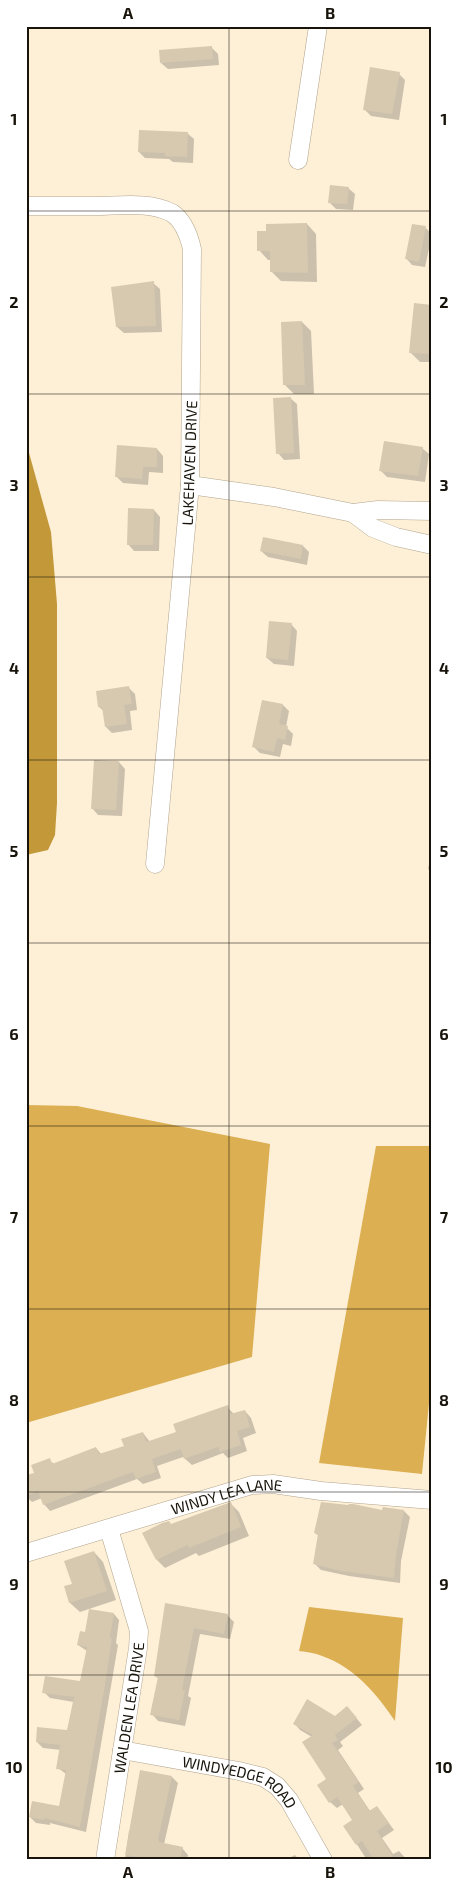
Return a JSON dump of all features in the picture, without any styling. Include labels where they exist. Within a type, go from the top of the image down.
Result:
[{"type":"street","points":[[298,160],[318,26]]},
{"type":"street","name":"LAKEHAVEN DRIVE","points":[[26,206],[136,205],[158,208],[172,213],[180,220],[188,233],[192,249],[190,484],[155,864]]},
{"type":"street","points":[[190,484],[274,497],[353,513],[378,510],[432,511]]},
{"type":"street","points":[[353,513],[373,528],[396,537],[432,545]]},
{"type":"street","name":"WINDY LEA LANE","points":[[26,1553],[252,1485],[273,1484],[321,1491],[432,1500]]},
{"type":"street","name":"WALDEN LEA DRIVE","points":[[105,1860],[138,1648],[139,1631],[137,1619],[108,1529]]},
{"type":"street","name":"WINDYEDGE ROAD","points":[[122,1750],[263,1777],[277,1786],[289,1800],[323,1860]]},
{"type":"shaded area","points":[[26,442],[51,532],[57,604],[57,803],[55,835],[48,850],[26,855]]},
{"type":"shaded area","points":[[26,1105],[77,1106],[270,1144],[252,1357],[26,1423]]},
{"type":"shaded area","points":[[376,1146],[432,1146],[432,1373],[422,1474],[319,1463]]},
{"type":"shaded area","points":[[309,1607],[403,1618],[395,1721],[372,1691],[354,1674],[334,1661],[317,1654],[299,1651]]},
{"type":"building","points":[[212,46],[213,59],[160,63],[159,50]]},
{"type":"building","points":[[370,67],[400,72],[392,114],[363,110]]},
{"type":"building","points":[[139,130],[188,132],[187,157],[165,156],[165,153],[138,152]]},
{"type":"building","points":[[330,185],[349,187],[347,204],[328,203]]},
{"type":"building","points":[[307,223],[308,273],[270,272],[270,251],[257,251],[257,231],[266,231],[266,224]]},
{"type":"building","points":[[412,224],[426,226],[419,262],[405,259]]},
{"type":"building","points":[[154,281],[156,326],[116,327],[111,287]]},
{"type":"building","points":[[414,303],[432,305],[432,354],[409,353]]},
{"type":"building","points":[[302,321],[305,385],[283,385],[281,322]]},
{"type":"building","points":[[291,397],[294,453],[276,454],[273,398]]},
{"type":"building","points":[[384,441],[423,447],[418,476],[379,471]]},
{"type":"building","points":[[117,445],[157,448],[157,467],[143,467],[142,479],[115,477]]},
{"type":"building","points":[[128,508],[154,509],[153,545],[127,545]]},
{"type":"building","points":[[263,537],[303,545],[301,559],[260,551]]},
{"type":"building","points":[[269,621],[292,623],[288,660],[266,658]]},
{"type":"building","points":[[129,686],[132,704],[124,705],[127,724],[105,727],[102,707],[98,707],[96,691]]},
{"type":"building","points":[[262,700],[283,704],[279,724],[288,726],[285,740],[277,738],[274,752],[252,747]]},
{"type":"building","points":[[94,760],[119,761],[116,810],[91,809]]},
{"type":"building","points":[[228,1405],[230,1414],[245,1410],[250,1427],[237,1431],[241,1445],[220,1452],[218,1447],[184,1459],[181,1449],[152,1459],[156,1472],[136,1479],[133,1472],[43,1505],[38,1491],[26,1496],[26,1475],[34,1473],[31,1465],[50,1458],[52,1464],[96,1447],[99,1454],[124,1446],[121,1439],[143,1432],[146,1442],[176,1432],[173,1424]]},
{"type":"building","points":[[231,1502],[241,1527],[189,1548],[188,1545],[156,1560],[142,1533],[162,1523],[169,1521],[171,1524]]},
{"type":"building","points":[[321,1502],[353,1504],[382,1510],[383,1507],[404,1510],[394,1578],[341,1571],[313,1564],[318,1534],[314,1533]]},
{"type":"building","points":[[94,1551],[107,1591],[69,1603],[64,1586],[72,1584],[64,1561]]},
{"type":"building","points":[[165,1603],[228,1614],[224,1634],[194,1628],[182,1690],[185,1691],[179,1720],[150,1715],[158,1677],[154,1676]]},
{"type":"building","points":[[89,1609],[114,1613],[105,1685],[80,1827],[45,1818],[44,1820],[29,1817],[32,1801],[59,1806],[66,1770],[56,1769],[60,1745],[36,1742],[37,1727],[67,1730],[74,1697],[42,1693],[45,1676],[80,1681],[87,1647],[77,1645],[80,1631],[85,1632]]},
{"type":"building","points":[[307,1699],[335,1716],[347,1706],[357,1718],[335,1735],[338,1740],[332,1743],[359,1782],[353,1786],[369,1811],[377,1806],[389,1823],[377,1831],[395,1860],[374,1860],[362,1841],[356,1845],[343,1826],[352,1820],[337,1797],[329,1803],[317,1785],[326,1779],[302,1742],[313,1735],[293,1724]]},
{"type":"building","points":[[140,1770],[172,1776],[158,1840],[159,1842],[183,1847],[180,1860],[159,1860],[125,1855]]}]
